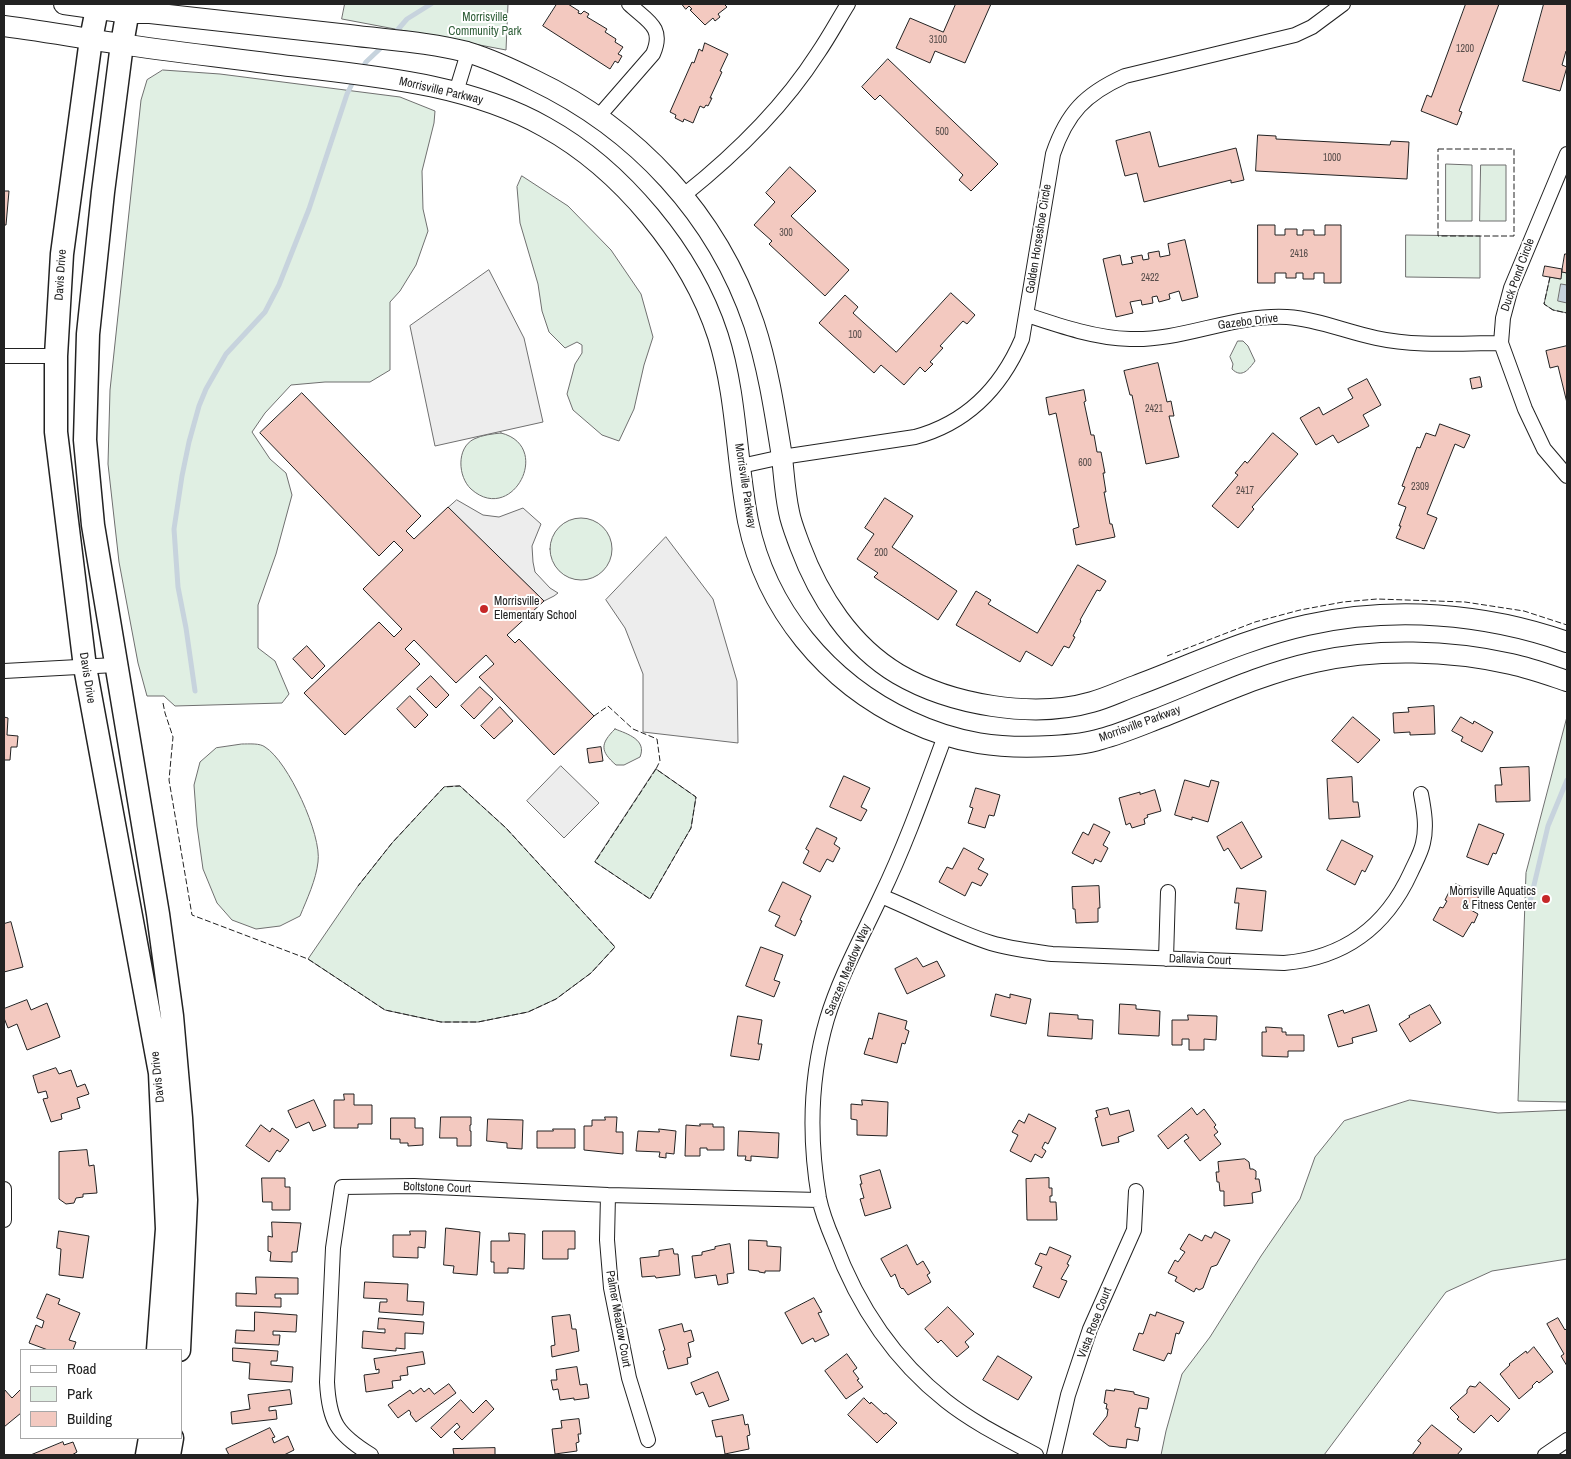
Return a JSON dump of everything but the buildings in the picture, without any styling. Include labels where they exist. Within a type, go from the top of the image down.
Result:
[{"type":"main road","points":[[64,4],[129,8],[150,13],[443,47],[507,66],[561,92],[599,116],[629,139],[684,195],[717,244],[737,281],[753,321],[764,356],[782,457],[790,516],[806,561],[819,588],[840,622],[860,644],[896,673],[927,688],[969,702],[1009,708],[1048,709],[1091,703],[1265,636],[1305,625],[1345,618],[1398,615],[1448,616],[1498,622],[1567,642]]},
{"type":"main road","name":"Davis Drive","points":[[97,6],[62,254],[56,356],[56,432],[85,667],[160,1072],[167,1229],[158,1349]]},
{"type":"main road","name":"Davis Drive","points":[[129,8],[122,44],[102,201],[88,334],[85,440],[93,525],[158,914],[172,1016],[186,1200],[180,1349]]},
{"type":"main road","name":"Morrisville Parkway","points":[[4,26],[122,44],[384,79],[456,92],[506,108],[547,128],[598,163],[641,205],[693,281],[705,303],[718,336],[732,394],[748,521],[756,549],[779,605],[822,662],[870,699],[905,720],[945,736],[983,745],[1018,748],[1065,746],[1098,740],[1128,730],[1269,675],[1318,661],[1402,652],[1460,655],[1512,664],[1567,681]]},
{"type":"main road","points":[[147,1455],[150,1439]]},
{"type":"main road","points":[[169,1455],[172,1439]]},
{"type":"street","points":[[599,116],[653,54],[656,46],[658,38],[654,27],[628,4]]},
{"type":"street","points":[[684,195],[733,152],[777,106],[817,55],[848,4]]},
{"type":"street","name":"Golden Horseshoe Circle","points":[[741,466],[782,457],[915,437],[962,416],[985,398],[1003,376],[1022,339],[1052,154],[1059,135],[1081,103],[1108,84],[1125,76],[1295,35],[1312,27],[1343,4]]},
{"type":"street","points":[[456,92],[468,53]]},
{"type":"street","name":"Duck Pond Circle","points":[[1567,154],[1511,288],[1502,318],[1501,343],[1525,409],[1544,449],[1567,476]]},
{"type":"street","name":"Gazebo Drive","points":[[1027,315],[1087,333],[1130,339],[1158,337],[1263,318],[1288,317],[1410,344],[1501,343]]},
{"type":"street","points":[[4,356],[56,356]]},
{"type":"street","points":[[4,670],[115,665]]},
{"type":"street","name":"Sarazen Meadow Way","points":[[945,736],[921,803],[881,896],[840,982],[827,1019],[815,1077],[812,1124],[819,1200],[842,1266],[864,1307],[885,1338],[909,1368],[945,1400],[971,1419],[1036,1455]]},
{"type":"street","name":"Dallavia Court","points":[[881,896],[966,934],[1022,950],[1052,954],[1166,959],[1284,962],[1316,958],[1346,946],[1382,917],[1395,902],[1423,844],[1425,820],[1421,794]]},
{"type":"street","points":[[1166,959],[1168,892]]},
{"type":"street","name":"Boltstone Court","points":[[371,1455],[345,1437],[337,1427],[330,1414],[327,1397],[326,1382],[333,1248],[342,1187],[414,1186],[608,1195],[819,1200]]},
{"type":"street","points":[[4,1189],[4,1220]]},
{"type":"street","name":"Vista Rose Court","points":[[1054,1455],[1068,1395],[1090,1329],[1134,1230],[1136,1191]]},
{"type":"street","name":"Palmer Meadow Court","points":[[608,1195],[607,1240],[611,1288],[629,1378],[648,1440]]},
{"type":"street","points":[[1544,1455],[1567,1440]]},
{"type":"green space","name":"Morrisville Community Park","points":[[345,4],[508,4],[506,50],[342,19]]},
{"type":"green space","points":[[163,70],[220,74],[400,97],[435,111],[434,123],[422,171],[423,209],[428,231],[416,265],[400,291],[390,302],[390,370],[370,382],[325,382],[291,385],[265,413],[252,432],[270,459],[286,473],[292,495],[276,554],[258,605],[258,648],[275,661],[289,694],[282,703],[175,706],[164,696],[147,696],[138,663],[119,562],[108,464],[110,390],[141,100],[147,80]]},
{"type":"green space","points":[[1446,164],[1472,165],[1472,221],[1446,221]]},
{"type":"green space","points":[[1481,165],[1506,165],[1506,221],[1480,221]]},
{"type":"green space","points":[[522,176],[568,206],[611,250],[641,294],[653,337],[644,365],[634,409],[619,441],[602,435],[573,410],[567,394],[575,364],[582,353],[582,345],[577,342],[565,348],[549,332],[542,311],[538,284],[520,223],[517,187]]},
{"type":"green space","points":[[1406,235],[1480,236],[1480,278],[1406,277]]},
{"type":"green space","points":[[1562,272],[1567,273],[1567,313],[1553,310],[1544,304],[1550,277],[1560,279]]},
{"type":"green space","points":[[1238,341],[1243,341],[1248,346],[1255,361],[1248,370],[1242,373],[1232,369],[1233,364],[1230,357]]},
{"type":"green space","points":[[501,433],[517,441],[524,452],[526,466],[521,480],[512,491],[500,498],[486,498],[471,489],[463,477],[461,470],[462,456],[468,443],[474,439]]},
{"type":"green space","points":[[581,518],[593,521],[603,527],[609,537],[612,549],[609,561],[603,571],[593,577],[581,580],[569,577],[559,571],[553,561],[550,549],[553,537],[559,527],[569,521]]},
{"type":"green space","name":"Morrisville Aquatics & Fitness Center","points":[[1567,717],[1567,1102],[1518,1101],[1526,873]]},
{"type":"green space","points":[[615,729],[639,742],[641,746],[640,757],[624,765],[616,765],[607,756],[604,747],[605,743]]},
{"type":"green space","points":[[254,744],[265,747],[284,767],[302,800],[315,835],[318,862],[311,889],[300,916],[280,926],[256,929],[232,920],[217,903],[203,869],[194,785],[200,762],[216,748]]},
{"type":"green space","points":[[656,769],[696,797],[691,828],[650,899],[595,862]]},
{"type":"green space","points":[[460,786],[506,828],[615,947],[591,973],[556,999],[528,1012],[478,1022],[441,1022],[385,1010],[308,959],[358,886],[392,843],[444,787]]},
{"type":"green space","points":[[1410,1100],[1498,1113],[1567,1110],[1567,1259],[1492,1271],[1446,1292],[1324,1455],[1161,1455],[1182,1374],[1210,1337],[1261,1256],[1300,1199],[1315,1157],[1344,1121]]},
{"type":"shaded area","points":[[489,270],[524,338],[543,422],[435,446],[410,326]]},
{"type":"shaded area","points":[[1561,284],[1567,285],[1567,303],[1558,301]]},
{"type":"shaded area","points":[[457,500],[483,515],[499,517],[523,508],[541,524],[532,546],[535,572],[550,588],[558,593],[544,601],[448,508]]},
{"type":"shaded area","points":[[666,537],[713,599],[737,681],[738,743],[643,732],[643,674],[625,628],[606,600]]},
{"type":"shaded area","points":[[561,766],[599,803],[564,838],[527,801]]},
{"type":"waterway","points":[[394,34],[407,19],[431,4]]},
{"type":"waterway","points":[[362,69],[366,62],[385,44]]},
{"type":"waterway","points":[[195,691],[178,587],[174,529],[189,442],[206,389],[226,354],[265,312],[279,285],[309,209],[347,94],[355,78]]},
{"type":"waterway","points":[[1530,902],[1548,826],[1567,780]]},
{"type":"fence","points":[[1438,149],[1514,149],[1514,236],[1438,236],[1438,149]]},
{"type":"fence","points":[[1550,277],[1544,304],[1553,310],[1567,313]]},
{"type":"fence","points":[[1167,656],[1255,622],[1300,610],[1343,602],[1377,599],[1465,602],[1524,611],[1567,625]]},
{"type":"fence","points":[[163,703],[173,737],[169,780],[192,915],[308,959],[385,1010],[441,1022],[478,1022],[528,1012],[556,999],[591,973],[615,947],[506,828],[460,786],[444,787],[392,843],[358,886]]},
{"type":"fence","points":[[594,716],[608,706],[633,729],[657,739],[660,761],[656,769],[696,797],[691,828],[650,899],[595,862],[656,769]]},
{"type":"place","name":"Morrisville Elementary School","points":[[484,609]]},
{"type":"place","name":"Morrisville Aquatics & Fitness Center","points":[[1546,899]]}]
